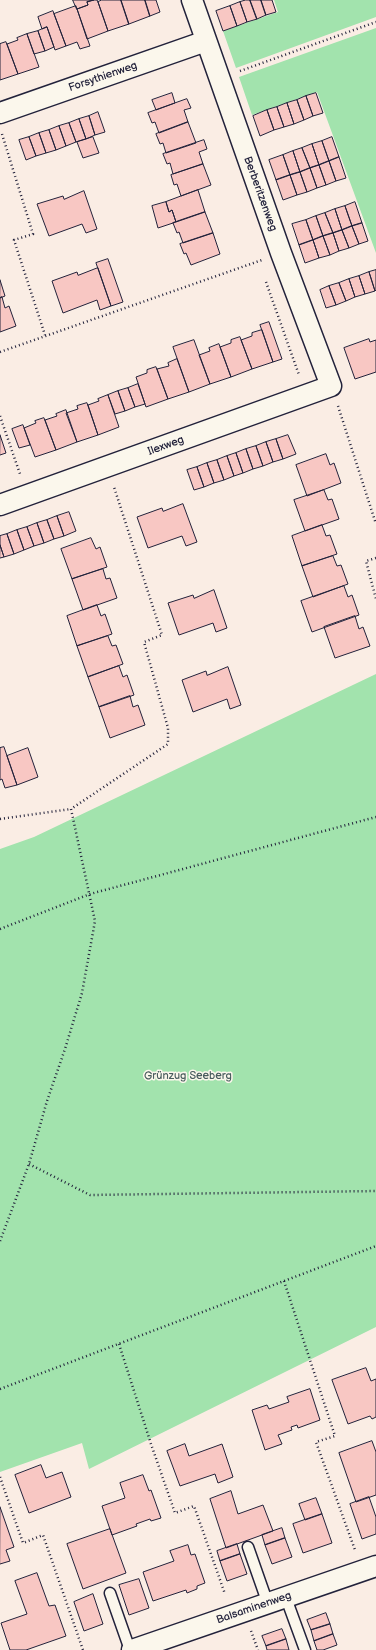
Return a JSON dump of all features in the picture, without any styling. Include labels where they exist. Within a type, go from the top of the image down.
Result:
[{"type":"street","name":"Berberitzenweg","points":[[192,0],[281,253],[331,386]]},
{"type":"street","name":"Forsythienweg","points":[[0,113],[206,41]]},
{"type":"street","name":"Ilexweg","points":[[0,505],[331,386]]},
{"type":"street","name":"Balsaminenweg","points":[[131,1650],[369,1569]]},
{"type":"lane","points":[[248,1547],[305,1650]]},
{"type":"lane","points":[[110,1593],[131,1650]]},
{"type":"path","points":[[219,79],[376,22]]},
{"type":"path","points":[[2,133],[33,234],[14,240],[45,335]]},
{"type":"path","points":[[0,352],[281,253]]},
{"type":"path","points":[[331,386],[376,524]]},
{"type":"path","points":[[0,416],[28,495]]},
{"type":"path","points":[[0,820],[71,809],[168,744],[168,728],[144,642],[162,635],[108,467]]},
{"type":"path","points":[[376,558],[366,561],[376,599]]},
{"type":"path","points":[[0,1241],[29,1164],[35,1138],[82,993],[95,921],[71,809]]},
{"type":"path","points":[[0,929],[90,894],[376,817]]},
{"type":"path","points":[[29,1164],[90,1195],[376,1191]]},
{"type":"path","points":[[0,1389],[376,1246]]},
{"type":"path","points":[[284,1281],[336,1436],[316,1442],[369,1569]]},
{"type":"path","points":[[119,1344],[175,1513],[194,1506],[233,1616]]},
{"type":"path","points":[[0,1476],[23,1543],[43,1535],[83,1650]]},
{"type":"green space","points":[[274,0],[376,0],[376,17],[236,68],[223,31],[278,12]]},
{"type":"green space","points":[[376,28],[376,253],[317,92],[252,115],[239,77]]},
{"type":"green space","name":"Grünzug Seeberg","points":[[376,674],[376,1327],[89,1469],[82,1443],[0,1472],[0,849],[34,837]]},
{"type":"building","points":[[73,0],[94,0],[87,2],[88,5],[77,9]]},
{"type":"building","points":[[97,0],[98,2],[108,31],[87,39],[77,9],[88,5],[87,2]]},
{"type":"building","points":[[102,0],[121,0],[129,24],[108,31],[98,2]]},
{"type":"building","points":[[121,0],[145,0],[150,16],[129,24]]},
{"type":"building","points":[[145,0],[156,0],[160,12],[150,16]]},
{"type":"building","points":[[250,0],[257,19],[247,22],[240,2]]},
{"type":"building","points":[[250,0],[261,0],[266,15],[257,19]]},
{"type":"building","points":[[261,0],[272,0],[276,12],[266,15]]},
{"type":"building","points":[[240,2],[247,22],[237,26],[230,6]]},
{"type":"building","points":[[76,6],[90,46],[80,49],[77,42],[66,46],[54,14]]},
{"type":"building","points":[[230,6],[237,26],[223,31],[216,11]]},
{"type":"building","points":[[53,11],[66,46],[55,50],[47,27],[42,29],[38,17]]},
{"type":"building","points":[[47,27],[54,47],[45,51],[38,31]]},
{"type":"building","points":[[38,31],[45,51],[34,54],[27,34]]},
{"type":"building","points":[[27,34],[39,67],[18,74],[7,44],[18,40],[17,38]]},
{"type":"building","points":[[6,42],[18,74],[0,80],[0,44]]},
{"type":"building","points":[[172,93],[175,103],[156,110],[152,100]]},
{"type":"building","points":[[316,93],[323,113],[313,116],[306,96]]},
{"type":"building","points":[[306,96],[313,116],[304,120],[297,100]]},
{"type":"building","points":[[187,99],[191,108],[184,110],[188,122],[159,133],[155,122],[152,123],[148,113]]},
{"type":"building","points":[[297,100],[304,120],[294,124],[287,103]]},
{"type":"building","points":[[287,103],[294,124],[284,127],[277,107]]},
{"type":"building","points":[[277,107],[284,127],[274,130],[267,110]]},
{"type":"building","points":[[267,110],[274,130],[260,136],[253,116]]},
{"type":"building","points":[[98,112],[105,132],[95,135],[89,116]]},
{"type":"building","points":[[89,116],[95,135],[86,139],[79,119]]},
{"type":"building","points":[[79,119],[86,139],[76,142],[69,123]]},
{"type":"building","points":[[188,122],[196,143],[166,153],[163,143],[160,144],[156,134]]},
{"type":"building","points":[[69,123],[76,142],[66,146],[59,126]]},
{"type":"building","points":[[59,126],[66,146],[56,150],[49,130]]},
{"type":"building","points":[[49,130],[56,150],[46,153],[39,133]]},
{"type":"building","points":[[39,133],[46,153],[36,156],[29,137]]},
{"type":"building","points":[[29,137],[36,156],[26,160],[19,140]]},
{"type":"building","points":[[93,137],[99,153],[83,158],[77,142]]},
{"type":"building","points":[[332,137],[339,157],[329,161],[322,141]]},
{"type":"building","points":[[204,140],[207,149],[199,152],[203,164],[173,174],[170,163],[167,164],[163,154]]},
{"type":"building","points":[[322,141],[329,161],[319,165],[312,144]]},
{"type":"building","points":[[312,144],[319,165],[310,168],[302,148]]},
{"type":"building","points":[[302,148],[310,168],[300,172],[293,151]]},
{"type":"building","points":[[293,151],[300,172],[290,175],[283,155]]},
{"type":"building","points":[[283,155],[290,175],[276,180],[269,160]]},
{"type":"building","points":[[339,157],[346,178],[336,181],[329,161]]},
{"type":"building","points":[[329,161],[336,181],[326,185],[319,165]]},
{"type":"building","points":[[203,164],[211,185],[181,196],[177,184],[174,185],[171,175]]},
{"type":"building","points":[[319,165],[326,185],[317,188],[310,168]]},
{"type":"building","points":[[310,168],[317,188],[307,192],[300,172]]},
{"type":"building","points":[[300,172],[307,192],[297,195],[290,175]]},
{"type":"building","points":[[290,175],[297,195],[283,200],[276,180]]},
{"type":"building","points":[[198,190],[205,212],[176,222],[172,210],[169,212],[166,202]]},
{"type":"building","points":[[84,191],[97,229],[86,233],[82,224],[49,236],[37,204],[63,196],[64,199]]},
{"type":"building","points":[[166,202],[169,212],[172,210],[176,222],[158,228],[152,206]]},
{"type":"building","points":[[355,202],[362,223],[352,226],[345,206]]},
{"type":"building","points":[[345,206],[352,226],[342,230],[335,209]]},
{"type":"building","points":[[335,209],[342,230],[333,233],[325,213]]},
{"type":"building","points":[[205,212],[213,233],[183,243],[179,232],[177,233],[173,223]]},
{"type":"building","points":[[325,213],[333,233],[323,236],[316,216]]},
{"type":"building","points":[[316,216],[323,236],[313,240],[306,220]]},
{"type":"building","points":[[306,220],[313,240],[299,245],[292,224]]},
{"type":"building","points":[[362,223],[368,241],[359,244],[352,226]]},
{"type":"building","points":[[352,226],[359,244],[349,248],[342,230]]},
{"type":"building","points":[[342,230],[349,248],[339,251],[333,233]]},
{"type":"building","points":[[213,233],[220,254],[191,265],[180,244]]},
{"type":"building","points":[[333,233],[339,251],[330,255],[323,236]]},
{"type":"building","points":[[323,236],[330,255],[319,258],[313,240]]},
{"type":"building","points":[[313,240],[319,258],[305,263],[299,245]]},
{"type":"building","points":[[108,259],[123,302],[111,306],[96,263]]},
{"type":"building","points":[[98,268],[111,306],[100,310],[97,300],[63,313],[52,281],[77,272],[78,275]]},
{"type":"building","points":[[376,270],[376,290],[375,291],[369,272]]},
{"type":"building","points":[[369,272],[375,291],[365,294],[359,276]]},
{"type":"building","points":[[359,276],[365,294],[355,297],[349,279]]},
{"type":"building","points":[[349,279],[355,297],[346,301],[339,283]]},
{"type":"building","points":[[0,280],[5,296],[0,298]]},
{"type":"building","points":[[339,283],[346,301],[336,305],[329,286]]},
{"type":"building","points":[[329,286],[336,305],[326,308],[320,290]]},
{"type":"building","points":[[2,297],[5,308],[9,306],[16,326],[0,332],[0,298]]},
{"type":"building","points":[[269,322],[282,359],[273,362],[260,325]]},
{"type":"building","points":[[262,330],[273,362],[252,369],[241,340],[252,336],[252,333]]},
{"type":"building","points":[[240,337],[252,369],[231,377],[220,347],[231,343],[231,340]]},
{"type":"building","points":[[369,339],[370,342],[376,340],[376,372],[355,379],[344,348]]},
{"type":"building","points":[[194,340],[210,384],[189,392],[173,347]]},
{"type":"building","points":[[219,344],[231,377],[210,384],[199,355],[210,351],[209,348]]},
{"type":"building","points":[[177,359],[189,392],[168,399],[157,369],[169,366],[168,363]]},
{"type":"building","points":[[156,367],[168,399],[146,407],[136,377],[147,373],[147,370]]},
{"type":"building","points":[[138,384],[145,404],[135,407],[128,388]]},
{"type":"building","points":[[128,388],[135,407],[125,411],[118,391]]},
{"type":"building","points":[[118,391],[125,411],[115,414],[108,395]]},
{"type":"building","points":[[108,395],[119,427],[98,435],[88,405],[99,401],[98,399]]},
{"type":"building","points":[[87,403],[98,435],[77,442],[66,413],[78,409],[77,406]]},
{"type":"building","points":[[66,410],[77,442],[56,450],[45,420],[57,416],[56,414]]},
{"type":"building","points":[[44,418],[56,450],[35,457],[24,428],[36,423],[35,421]]},
{"type":"building","points":[[23,425],[30,445],[19,448],[12,429]]},
{"type":"building","points":[[0,435],[6,453],[0,455]]},
{"type":"building","points":[[288,435],[296,454],[283,459],[276,439]]},
{"type":"building","points":[[276,439],[283,459],[273,462],[266,442]]},
{"type":"building","points":[[266,442],[273,462],[263,466],[256,446]]},
{"type":"building","points":[[256,446],[263,466],[253,469],[246,449]]},
{"type":"building","points":[[246,449],[253,469],[243,473],[236,453]]},
{"type":"building","points":[[236,453],[243,473],[234,476],[227,456]]},
{"type":"building","points":[[326,454],[330,465],[334,463],[341,483],[307,496],[296,465]]},
{"type":"building","points":[[227,456],[234,476],[224,480],[217,460]]},
{"type":"building","points":[[217,460],[224,480],[214,483],[207,463]]},
{"type":"building","points":[[207,463],[214,483],[204,487],[197,467]]},
{"type":"building","points":[[197,467],[204,487],[194,490],[187,470]]},
{"type":"building","points":[[324,490],[328,500],[332,499],[339,519],[305,531],[294,500]]},
{"type":"building","points":[[183,504],[197,542],[186,546],[182,536],[148,548],[137,517],[162,508],[163,511]]},
{"type":"building","points":[[69,512],[76,531],[64,536],[57,516]]},
{"type":"building","points":[[57,516],[64,536],[54,539],[47,520]]},
{"type":"building","points":[[47,520],[54,539],[44,543],[37,523]]},
{"type":"building","points":[[37,523],[44,543],[34,546],[27,527]]},
{"type":"building","points":[[322,525],[326,536],[330,535],[337,554],[302,566],[292,536]]},
{"type":"building","points":[[27,527],[34,546],[24,550],[17,530]]},
{"type":"building","points":[[17,530],[24,550],[14,554],[7,534]]},
{"type":"building","points":[[7,534],[14,554],[4,557],[0,545],[0,536]]},
{"type":"building","points":[[91,538],[96,549],[100,547],[107,567],[72,579],[61,549]]},
{"type":"building","points":[[0,545],[4,557],[0,558]]},
{"type":"building","points":[[333,556],[337,566],[341,565],[348,584],[313,597],[302,566]]},
{"type":"building","points":[[103,569],[106,579],[110,578],[117,598],[83,610],[72,579]]},
{"type":"building","points":[[344,586],[348,597],[352,595],[359,615],[312,632],[301,601]]},
{"type":"building","points":[[214,590],[227,628],[216,632],[213,623],[179,635],[168,603],[193,595],[194,598]]},
{"type":"building","points":[[97,605],[101,616],[105,614],[112,634],[77,646],[67,616]]},
{"type":"building","points":[[355,616],[359,629],[363,627],[370,646],[335,658],[324,627]]},
{"type":"building","points":[[108,636],[112,646],[116,645],[123,664],[88,677],[77,646]]},
{"type":"building","points":[[119,666],[123,677],[127,675],[134,695],[99,707],[88,677]]},
{"type":"building","points":[[228,667],[241,705],[230,709],[227,699],[193,712],[182,680],[206,671],[207,675]]},
{"type":"building","points":[[130,696],[133,707],[138,705],[145,725],[110,738],[99,707]]},
{"type":"building","points":[[4,747],[17,785],[5,788],[2,779],[0,780],[0,748]]},
{"type":"building","points":[[28,748],[38,777],[17,785],[7,756]]},
{"type":"building","points":[[366,1368],[371,1381],[376,1379],[376,1417],[372,1419],[370,1416],[348,1424],[332,1380]]},
{"type":"building","points":[[310,1389],[320,1420],[298,1428],[297,1425],[291,1427],[292,1430],[278,1435],[282,1444],[265,1450],[252,1410],[267,1405],[269,1409],[289,1402],[287,1397]]},
{"type":"building","points":[[372,1441],[376,1452],[376,1495],[356,1502],[339,1453]]},
{"type":"building","points":[[185,1444],[189,1456],[222,1444],[233,1477],[218,1483],[215,1474],[180,1486],[167,1451]]},
{"type":"building","points":[[41,1465],[46,1478],[62,1472],[71,1497],[29,1513],[15,1475]]},
{"type":"building","points":[[143,1475],[149,1491],[151,1490],[161,1518],[151,1521],[150,1519],[136,1524],[137,1526],[112,1535],[102,1506],[125,1498],[120,1483]]},
{"type":"building","points":[[231,1491],[238,1514],[263,1505],[273,1531],[226,1548],[210,1499]]},
{"type":"building","points":[[369,1497],[376,1517],[376,1534],[362,1539],[350,1504]]},
{"type":"building","points":[[316,1498],[322,1514],[305,1520],[299,1504]]},
{"type":"building","points":[[0,1507],[14,1547],[6,1550],[10,1561],[0,1564]]},
{"type":"building","points":[[322,1514],[332,1543],[303,1553],[293,1524]]},
{"type":"building","points":[[282,1528],[285,1538],[265,1545],[262,1535]]},
{"type":"building","points":[[110,1529],[126,1573],[83,1589],[67,1544]]},
{"type":"building","points":[[285,1538],[292,1557],[272,1564],[265,1545]]},
{"type":"building","points":[[237,1544],[240,1554],[220,1561],[217,1551]]},
{"type":"building","points":[[188,1545],[191,1555],[195,1554],[205,1583],[197,1586],[197,1589],[187,1593],[186,1590],[153,1601],[143,1572],[174,1561],[170,1551]]},
{"type":"building","points":[[240,1554],[247,1574],[227,1581],[220,1561]]},
{"type":"building","points":[[37,1573],[49,1606],[55,1605],[66,1636],[26,1650],[10,1650],[1,1623],[27,1614],[15,1581]]},
{"type":"building","points":[[139,1579],[149,1608],[129,1615],[119,1585]]},
{"type":"building","points":[[93,1594],[103,1624],[84,1631],[74,1602]]},
{"type":"building","points":[[326,1613],[330,1624],[311,1630],[307,1620]]},
{"type":"building","points":[[330,1624],[333,1634],[314,1641],[311,1630]]},
{"type":"building","points":[[282,1629],[286,1639],[266,1646],[262,1636]]},
{"type":"building","points":[[333,1634],[337,1645],[323,1650],[317,1650],[314,1641]]},
{"type":"building","points":[[286,1639],[289,1650],[267,1650],[266,1646]]}]
